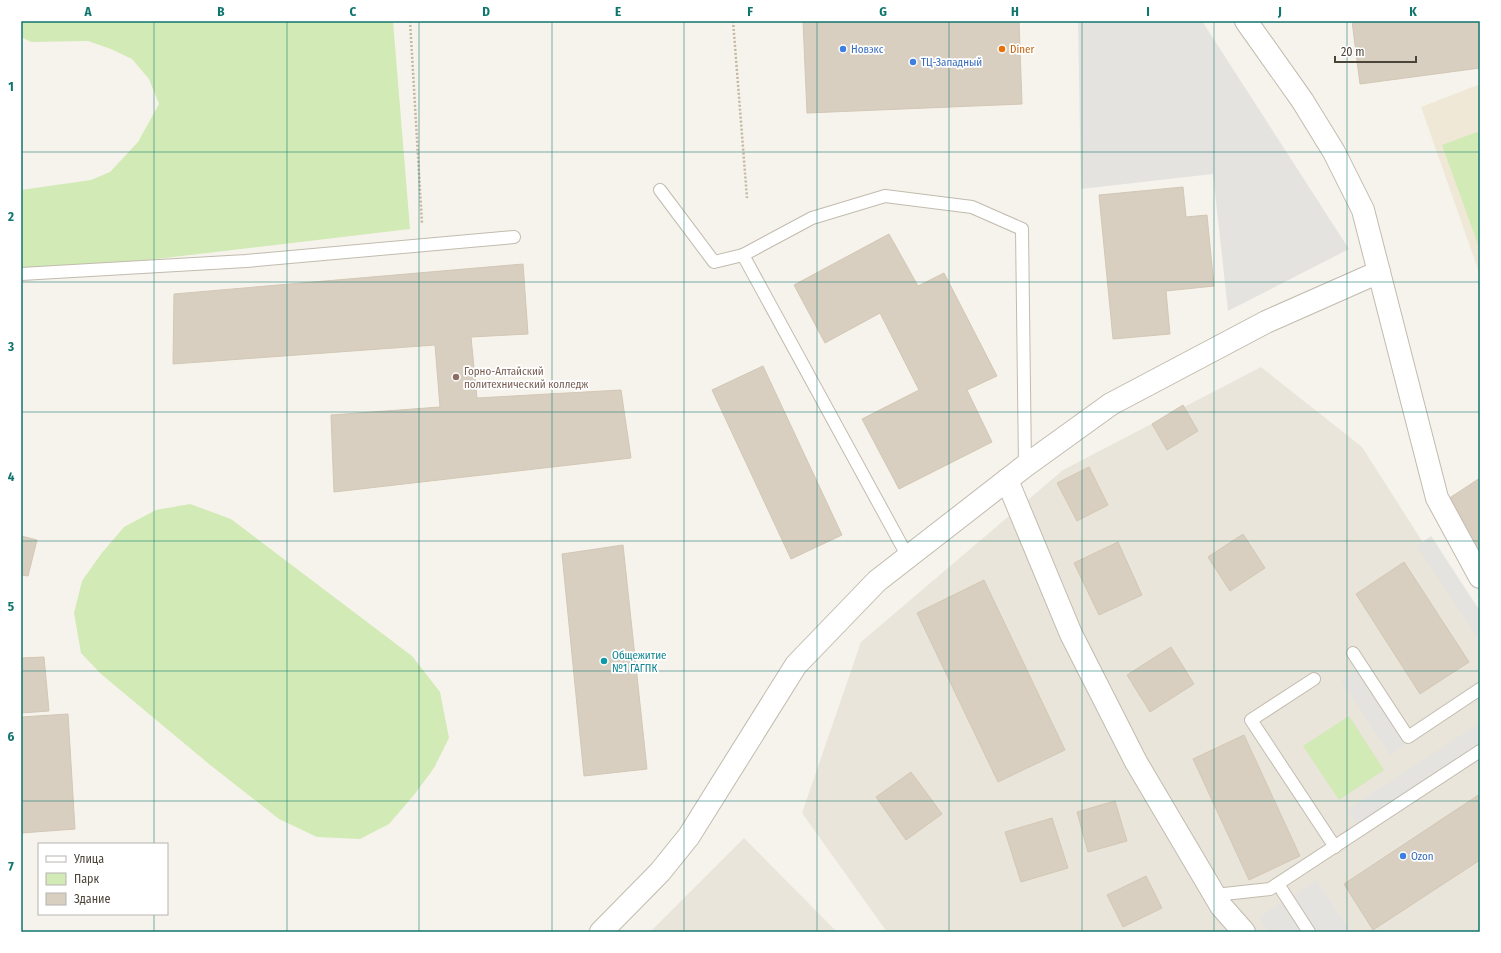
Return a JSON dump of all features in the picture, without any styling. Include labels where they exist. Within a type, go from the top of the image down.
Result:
[{"type":"street","points":[[1246,21],[1302,100],[1334,152],[1363,210],[1437,498],[1480,577]]},
{"type":"street","points":[[602,932],[660,872],[689,836],[796,665],[877,581],[1025,466],[1111,404],[1266,322],[1379,272]]},
{"type":"street","points":[[1007,480],[1071,634],[1136,762],[1221,906],[1244,932]]},
{"type":"lane","points":[[660,190],[714,262],[743,255],[812,218],[885,196],[972,207],[1022,229],[1025,466]]},
{"type":"lane","points":[[21,274],[246,261],[514,237]]},
{"type":"lane","points":[[743,255],[908,557]]},
{"type":"lane","points":[[1353,653],[1408,737],[1480,689]]},
{"type":"lane","points":[[1314,679],[1251,720],[1335,847]]},
{"type":"lane","points":[[1215,895],[1270,889],[1480,751]]},
{"type":"lane","points":[[1278,884],[1309,932]]},
{"type":"path","points":[[410,21],[424,245]]},
{"type":"path","points":[[733,21],[747,198]]},
{"type":"shaded area","points":[[1078,21],[1202,21],[1349,249],[1228,311],[1213,174],[1081,189]]},
{"type":"shaded area","points":[[1480,84],[1480,275],[1421,107]]},
{"type":"shaded area","points":[[1261,367],[1362,447],[1480,632],[1480,932],[887,932],[802,813],[861,642],[1063,470]]},
{"type":"shaded area","points":[[1431,536],[1480,611],[1480,642],[1417,546]]},
{"type":"shaded area","points":[[1356,670],[1405,745],[1390,755],[1341,680]]},
{"type":"shaded area","points":[[1480,723],[1480,743],[1357,824],[1347,810]]},
{"type":"shaded area","points":[[744,838],[837,932],[650,932]]},
{"type":"shaded area","points":[[1317,880],[1351,932],[1269,932],[1259,917]]},
{"type":"green space","points":[[21,21],[393,21],[410,229],[21,275],[21,190],[91,180],[110,172],[138,142],[159,104],[149,79],[132,59],[111,49],[88,41],[31,42],[21,37]]},
{"type":"green space","points":[[1480,131],[1480,250],[1442,145]]},
{"type":"green space","points":[[190,504],[231,519],[412,656],[440,692],[449,738],[434,768],[414,795],[389,824],[360,839],[317,837],[279,819],[209,764],[101,674],[81,653],[74,613],[82,581],[101,554],[124,527],[156,510]]},
{"type":"green space","points":[[1349,716],[1384,770],[1339,800],[1303,746]]},
{"type":"building","name":"ТЦ-Западный","points":[[803,21],[1019,21],[1022,104],[807,113]]},
{"type":"building","points":[[1352,21],[1480,21],[1480,68],[1360,84]]},
{"type":"building","points":[[1183,187],[1186,217],[1207,215],[1214,286],[1166,291],[1170,334],[1113,339],[1099,195]]},
{"type":"building","points":[[889,234],[918,286],[944,273],[997,376],[967,390],[992,442],[899,489],[862,419],[919,390],[880,313],[825,343],[794,285]]},
{"type":"building","name":"Горно-Алтайский политехнический колледж","points":[[523,264],[528,334],[471,337],[477,398],[621,390],[631,458],[334,492],[331,415],[440,407],[435,345],[173,364],[174,294]]},
{"type":"building","points":[[763,366],[842,535],[791,559],[712,390]]},
{"type":"building","points":[[1183,405],[1198,431],[1167,450],[1152,424]]},
{"type":"building","points":[[1089,467],[1108,505],[1077,521],[1057,483]]},
{"type":"building","points":[[1480,478],[1480,553],[1445,501]]},
{"type":"building","points":[[1243,534],[1265,568],[1230,591],[1208,557]]},
{"type":"building","points":[[21,536],[37,540],[28,576],[21,575]]},
{"type":"building","points":[[1118,542],[1142,595],[1099,615],[1074,563]]},
{"type":"building","name":"Общежитие №1 ГАГПК","points":[[623,545],[647,769],[584,776],[562,554]]},
{"type":"building","points":[[1404,562],[1469,662],[1420,694],[1356,594]]},
{"type":"building","points":[[984,580],[1065,750],[998,782],[917,613]]},
{"type":"building","points":[[1171,647],[1194,684],[1150,712],[1127,675]]},
{"type":"building","points":[[44,657],[49,711],[21,713],[21,658]]},
{"type":"building","points":[[68,714],[75,829],[21,833],[21,717]]},
{"type":"building","points":[[1244,735],[1300,856],[1249,880],[1193,759]]},
{"type":"building","points":[[911,772],[942,814],[906,840],[876,797]]},
{"type":"building","points":[[1480,794],[1480,860],[1373,930],[1344,884]]},
{"type":"building","points":[[1115,801],[1127,841],[1088,852],[1077,812]]},
{"type":"building","points":[[1052,818],[1068,868],[1021,882],[1005,832]]},
{"type":"building","points":[[1146,876],[1162,908],[1123,927],[1107,895]]},
{"type":"place","name":"Новэкс","points":[[843,49]]},
{"type":"place","name":"Diner","points":[[1002,49]]},
{"type":"place","name":"ТЦ-Западный","points":[[913,62]]},
{"type":"place","name":"Горно-Алтайский политехнический колледж","points":[[456,377]]},
{"type":"place","name":"Общежитие №1 ГАГПК","points":[[604,661]]},
{"type":"place","name":"Ozon","points":[[1403,856]]}]
